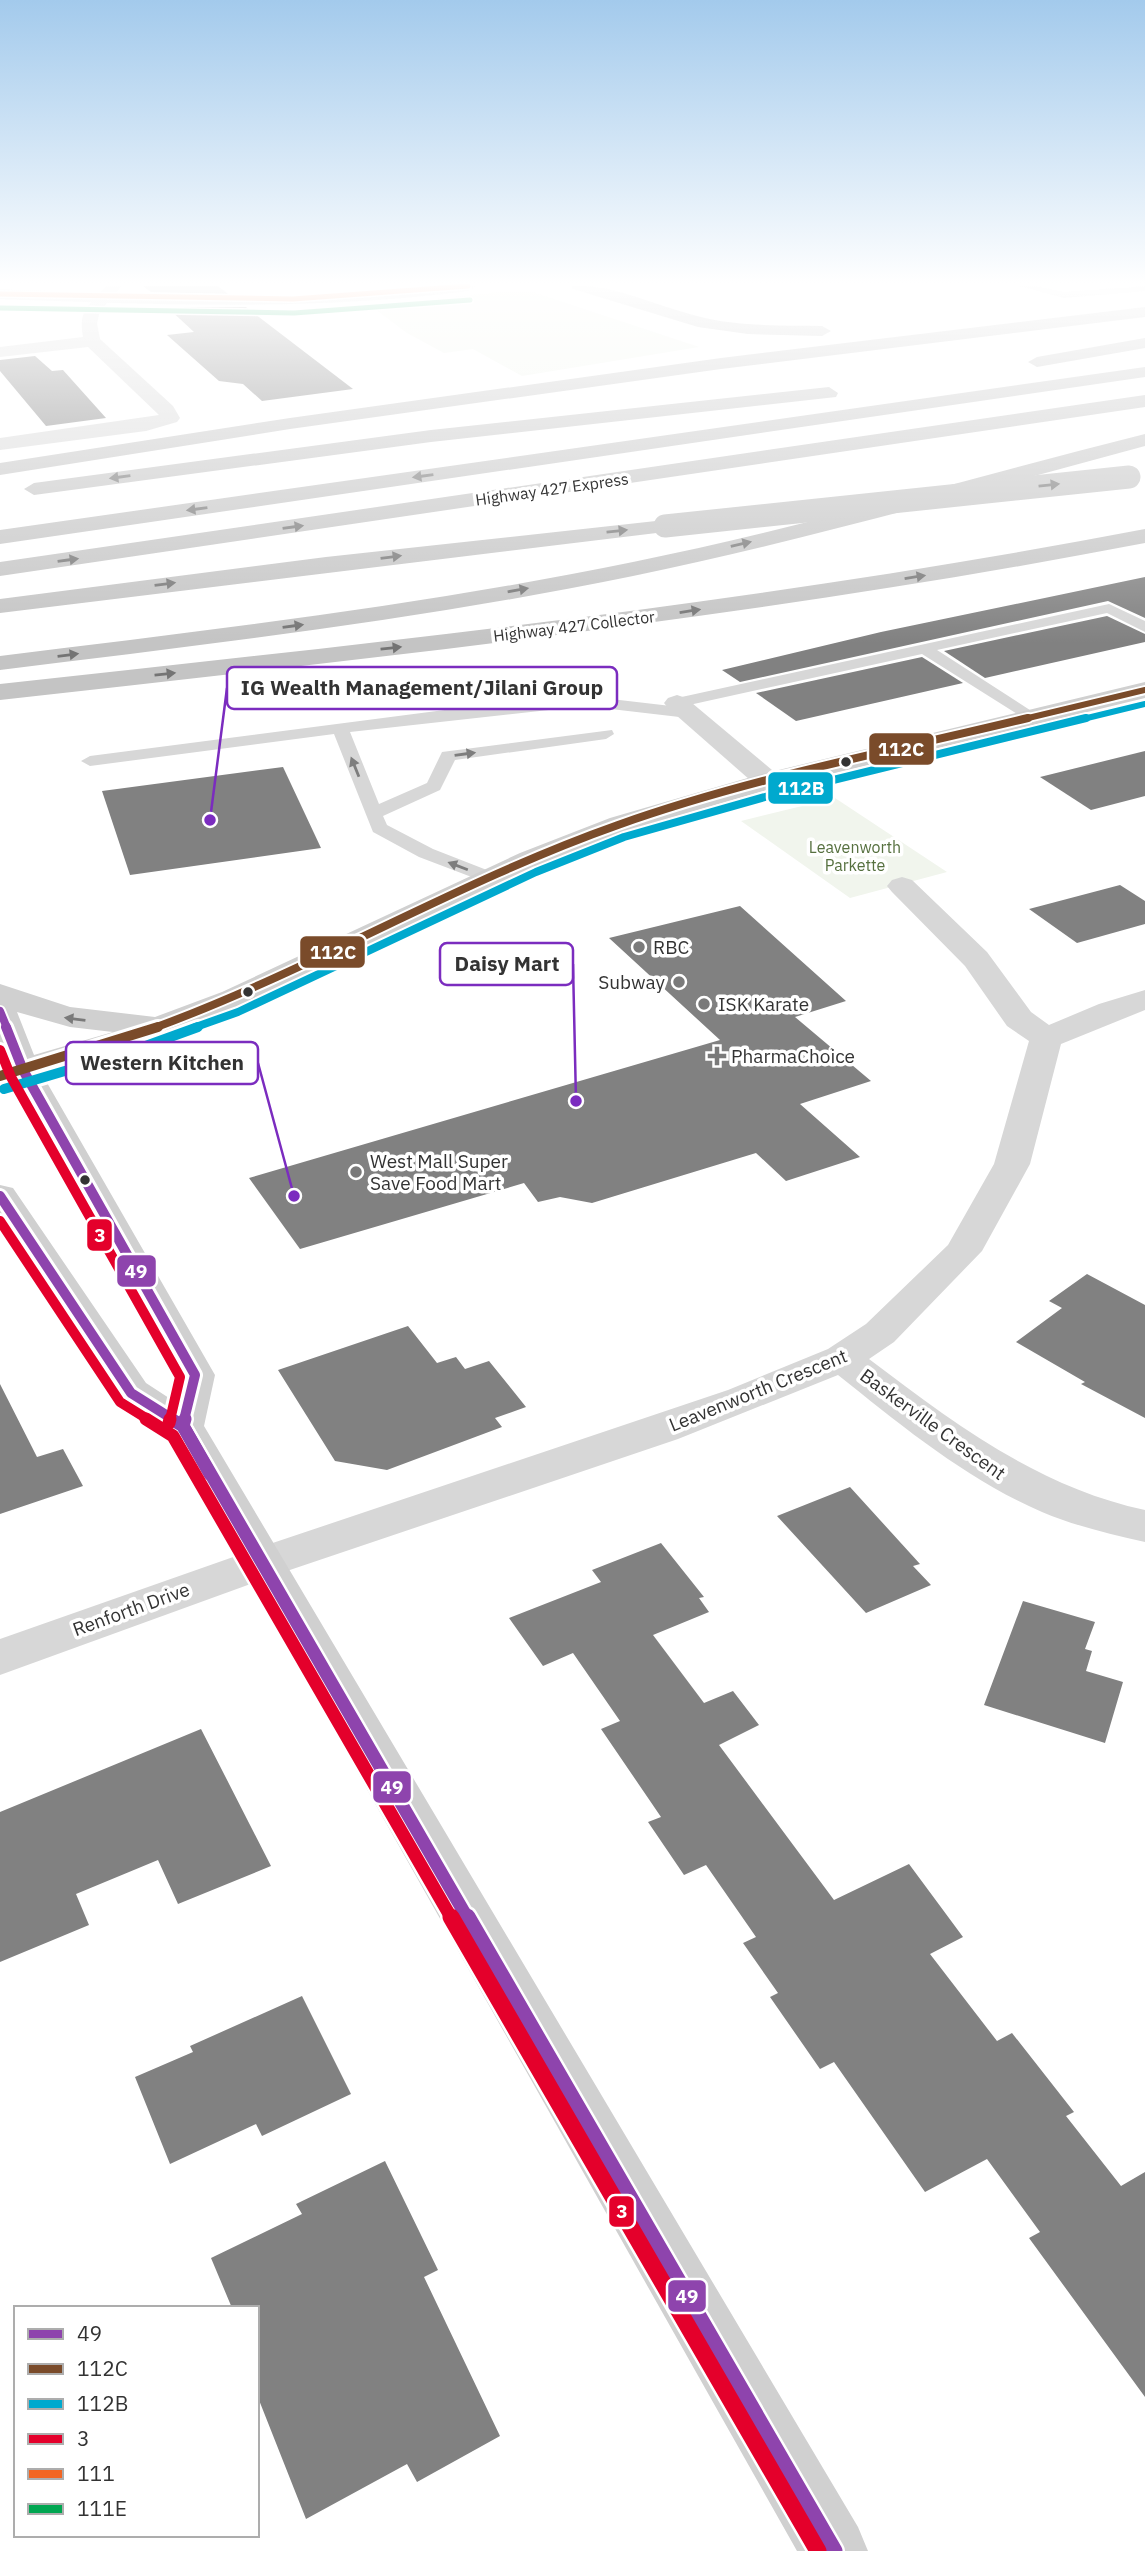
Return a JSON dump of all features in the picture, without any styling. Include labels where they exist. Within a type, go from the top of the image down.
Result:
[{"type":"highway","points":[[0,468],[158,442],[424,405]]},
{"type":"highway","points":[[14,492],[431,437],[703,405]]},
{"type":"highway","points":[[299,473],[756,405]]},
{"type":"highway","name":"Highway 427 Express","points":[[0,537],[916,405]]},
{"type":"highway","name":"Highway 427 Express","points":[[0,569],[1117,405]]},
{"type":"highway","points":[[0,663],[384,614],[633,569],[855,518],[1145,440]]},
{"type":"highway","points":[[0,606],[326,564],[1137,476]]},
{"type":"highway","points":[[0,517],[108,501]]},
{"type":"highway","name":"Highway 427 Collector","points":[[0,692],[585,626],[1028,560],[1145,536]]},
{"type":"main road","points":[[12,1073],[167,1025],[233,999],[490,878],[620,824],[768,781],[1145,690]]},
{"type":"main road","points":[[0,994],[32,1009],[70,1020],[167,1025]]},
{"type":"main road","points":[[0,1011],[12,1073],[195,1375],[183,1426]]},
{"type":"main road","points":[[0,1196],[131,1393],[183,1426],[834,2551]]},
{"type":"street","points":[[0,444],[146,425],[170,418],[161,405]]},
{"type":"street","points":[[682,708],[768,781]]},
{"type":"street","points":[[902,886],[976,959],[1019,1019],[1046,1038],[1110,1011],[1145,1000]]},
{"type":"street","name":"Leavenworth Crescent","points":[[262,1563],[686,1421],[842,1358],[880,1333],[963,1251],[1012,1164],[1046,1038]]},
{"type":"street","name":"Baskerville Crescent","points":[[842,1358],[987,1467],[1034,1492],[1086,1512],[1145,1526]]},
{"type":"street","name":"Renforth Drive","points":[[0,1657],[262,1563]]},
{"type":"lane","points":[[90,761],[511,707],[585,701],[682,708],[923,648],[1109,608],[1145,627]]},
{"type":"lane","points":[[923,648],[1030,717]]},
{"type":"lane","points":[[511,707],[534,744]]},
{"type":"lane","points":[[340,729],[379,828],[426,853],[490,878]]},
{"type":"lane","points":[[374,813],[434,786],[448,756],[606,734]]},
{"type":"green space","name":"Leavenworth Parkette","points":[[835,798],[947,872],[850,898],[741,821]]},
{"type":"building","points":[[28,405],[94,405],[106,418],[46,426]]},
{"type":"building","points":[[1145,577],[1145,618],[1108,601],[740,682],[722,670],[881,632]]},
{"type":"building","points":[[1107,616],[1145,634],[1145,642],[985,678],[944,651]]},
{"type":"building","points":[[922,657],[963,683],[796,721],[756,693]]},
{"type":"building","points":[[1145,751],[1145,796],[1091,810],[1040,777]]},
{"type":"building","points":[[283,767],[321,848],[130,875],[102,791]]},
{"type":"building","points":[[1120,885],[1145,901],[1145,924],[1077,943],[1029,909]]},
{"type":"building","points":[[740,906],[846,1001],[795,1017],[871,1081],[800,1104],[860,1157],[786,1181],[756,1153],[592,1203],[560,1197],[538,1202],[524,1183],[300,1249],[249,1178],[720,1040],[609,938]]},
{"type":"building","points":[[1087,1274],[1145,1305],[1145,1418],[1081,1384],[1085,1382],[1016,1342],[1062,1308],[1049,1301]]},
{"type":"building","points":[[408,1326],[437,1363],[456,1357],[465,1369],[489,1361],[526,1407],[495,1418],[502,1427],[387,1470],[335,1461],[278,1370]]},
{"type":"building","points":[[0,1384],[37,1457],[63,1449],[83,1486],[0,1514]]},
{"type":"building","points":[[850,1487],[920,1564],[913,1566],[931,1585],[866,1613],[777,1516]]},
{"type":"building","points":[[661,1543],[704,1597],[699,1598],[709,1612],[653,1635],[704,1703],[733,1691],[759,1725],[719,1745],[834,1900],[909,1864],[963,1937],[930,1954],[997,2041],[1012,2033],[1074,2112],[1066,2116],[1121,2186],[1145,2172],[1145,2397],[1029,2238],[1040,2232],[987,2159],[925,2192],[834,2062],[820,2069],[770,1997],[778,1993],[743,1943],[756,1937],[706,1865],[684,1875],[648,1822],[661,1817],[601,1729],[620,1721],[573,1653],[543,1666],[509,1618],[601,1582],[592,1570]]},
{"type":"building","points":[[1023,1601],[1095,1622],[1085,1649],[1092,1651],[1086,1671],[1123,1682],[1105,1743],[984,1705]]},
{"type":"building","points":[[201,1729],[271,1866],[178,1904],[158,1860],[76,1894],[89,1925],[0,1962],[0,1812]]},
{"type":"building","points":[[302,1996],[351,2094],[262,2136],[256,2124],[170,2164],[135,2077],[193,2052],[190,2046]]},
{"type":"building","points":[[385,2161],[438,2270],[424,2277],[500,2436],[417,2482],[407,2464],[306,2519],[259,2400],[259,2306],[231,2306],[211,2258],[302,2214],[296,2204]]},
{"type":"transit line","name":"112C","points":[[0,1076],[125,1039],[233,999],[530,859],[620,824],[768,781],[1145,690]]},
{"type":"transit line","name":"112B","points":[[4,1089],[129,1052],[238,1012],[536,872],[624,837],[772,795],[1145,704]]},
{"type":"transit line","name":"49","points":[[0,1011],[23,1070],[195,1375],[183,1426],[834,2551]]},
{"type":"transit line","name":"3","points":[[0,1050],[11,1077],[180,1377],[169,1423]]},
{"type":"transit line","name":"49","points":[[0,1196],[131,1393],[183,1426],[210,1474]]},
{"type":"transit line","name":"3","points":[[0,1221],[120,1402],[173,1436],[818,2551]]},
{"type":"place","name":"IG Wealth Management/Jilani Group","points":[[210,820]]},
{"type":"place","name":"RBC","points":[[639,947]]},
{"type":"place","name":"Subway","points":[[679,982]]},
{"type":"place","name":"ISK Karate","points":[[704,1004]]},
{"type":"place","name":"PharmaChoice","points":[[717,1056]]},
{"type":"place","name":"Daisy Mart","points":[[576,1101]]},
{"type":"place","name":"West Mall Super Save Food Mart","points":[[356,1172]]},
{"type":"place","name":"Western Kitchen","points":[[294,1196]]}]
